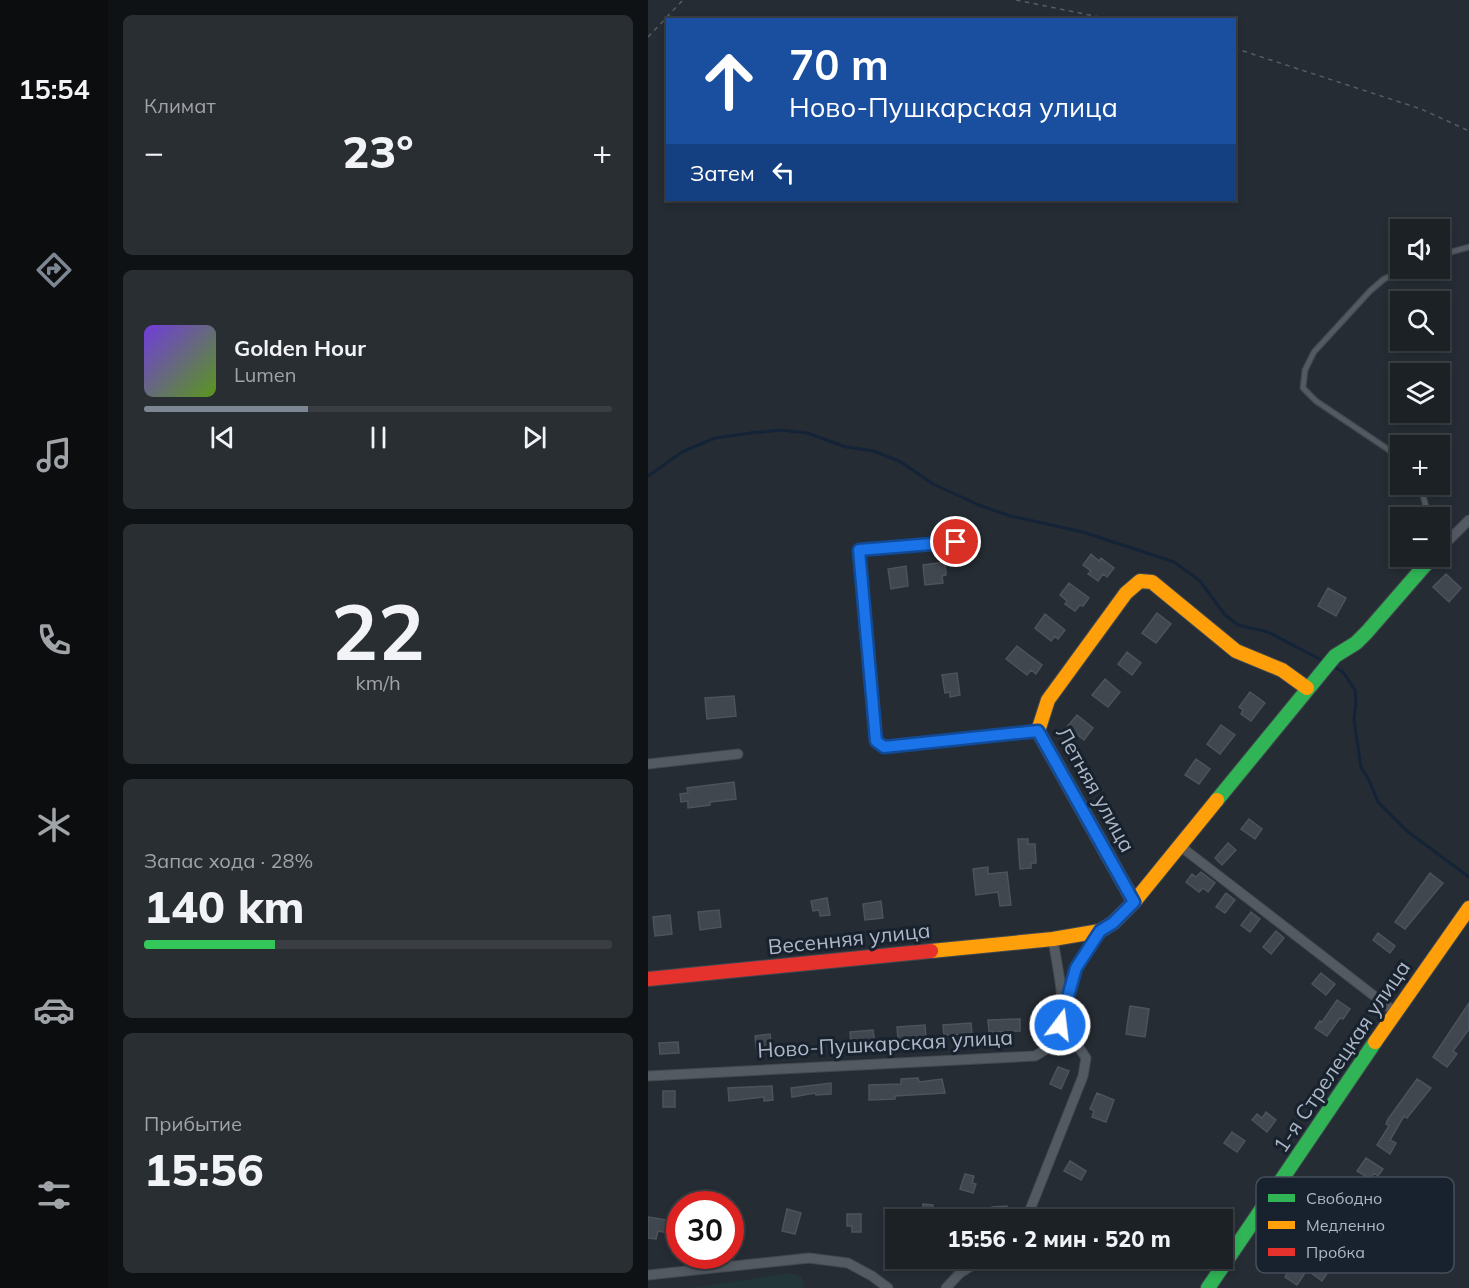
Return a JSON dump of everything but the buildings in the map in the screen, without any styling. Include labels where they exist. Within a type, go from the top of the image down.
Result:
[{"type":"street","points":[[1450,539],[1469,520]]},
{"type":"street","points":[[1030,1209],[1083,1076],[1086,1058],[1078,1046],[1057,1038],[1063,1011],[1053,939],[1100,931],[1113,923],[1134,902],[1307,688],[1329,663],[1367,632],[1423,567]]},
{"type":"street","name":"Летняя улица","points":[[1134,902],[1038,731],[1048,700],[1126,593],[1140,581],[1152,582],[1236,651],[1281,670],[1307,688]]},
{"type":"street","points":[[648,764],[738,754]]},
{"type":"street","points":[[1180,846],[1395,1012]]},
{"type":"street","name":"1-я Стрелецкая улица","points":[[1283,1177],[1469,908]]},
{"type":"street","name":"Весенняя улица","points":[[648,979],[1053,939]]},
{"type":"street","name":"Ново-Пушкарская улица","points":[[648,1076],[1035,1056],[1050,1047],[1057,1038]]},
{"type":"street","name":"1-я Стрелецкая улица","points":[[1208,1288],[1256,1217]]},
{"type":"street","points":[[648,1275],[809,1258],[848,1263],[888,1288]]},
{"type":"street","points":[[946,1288],[966,1269]]},
{"type":"lane","points":[[1450,252],[1469,247]]},
{"type":"lane","points":[[1390,276],[1370,291],[1314,352],[1305,370],[1303,388],[1317,401],[1390,451]]},
{"type":"lane","points":[[956,542],[859,550],[876,741],[884,747],[1038,731]]},
{"type":"lane","points":[[1063,1011],[1076,968],[1100,931]]},
{"type":"path","points":[[648,37],[683,0]]},
{"type":"path","points":[[1016,0],[1104,18]]},
{"type":"path","points":[[1236,49],[1421,109],[1469,131]]},
{"type":"green space","points":[[790,1273],[801,1277],[804,1283],[802,1288],[692,1288]]},
{"type":"waterway","points":[[648,476],[682,452],[715,438],[751,433],[781,430],[807,433],[846,447],[874,451],[901,462],[933,484],[979,505],[1010,516],[1083,532],[1174,562],[1200,581],[1225,615],[1238,625],[1268,632],[1325,662]]},
{"type":"waterway","points":[[1331,665],[1343,672],[1355,690],[1354,720],[1361,767],[1378,802],[1407,831],[1469,877]]},
{"type":"traffic: fast","points":[[1217,800],[1335,656],[1356,643],[1367,632],[1423,567]]},
{"type":"traffic: fast","points":[[1283,1177],[1375,1042]]},
{"type":"traffic: fast","points":[[1208,1288],[1256,1217]]},
{"type":"traffic: slow","points":[[1134,902],[1038,731],[1048,700],[1126,593],[1140,581],[1152,582],[1236,651],[1282,670],[1307,688]]},
{"type":"traffic: slow","points":[[931,951],[1053,939],[1100,931],[1113,923],[1134,902],[1217,800]]},
{"type":"traffic: slow","points":[[1375,1042],[1469,908]]},
{"type":"traffic: jam","points":[[648,979],[931,951]]},
{"type":"route","points":[[956,542],[859,550],[876,741],[884,747],[1038,731],[1134,902],[1113,923],[1100,931],[1076,968],[1060,1025]]}]
